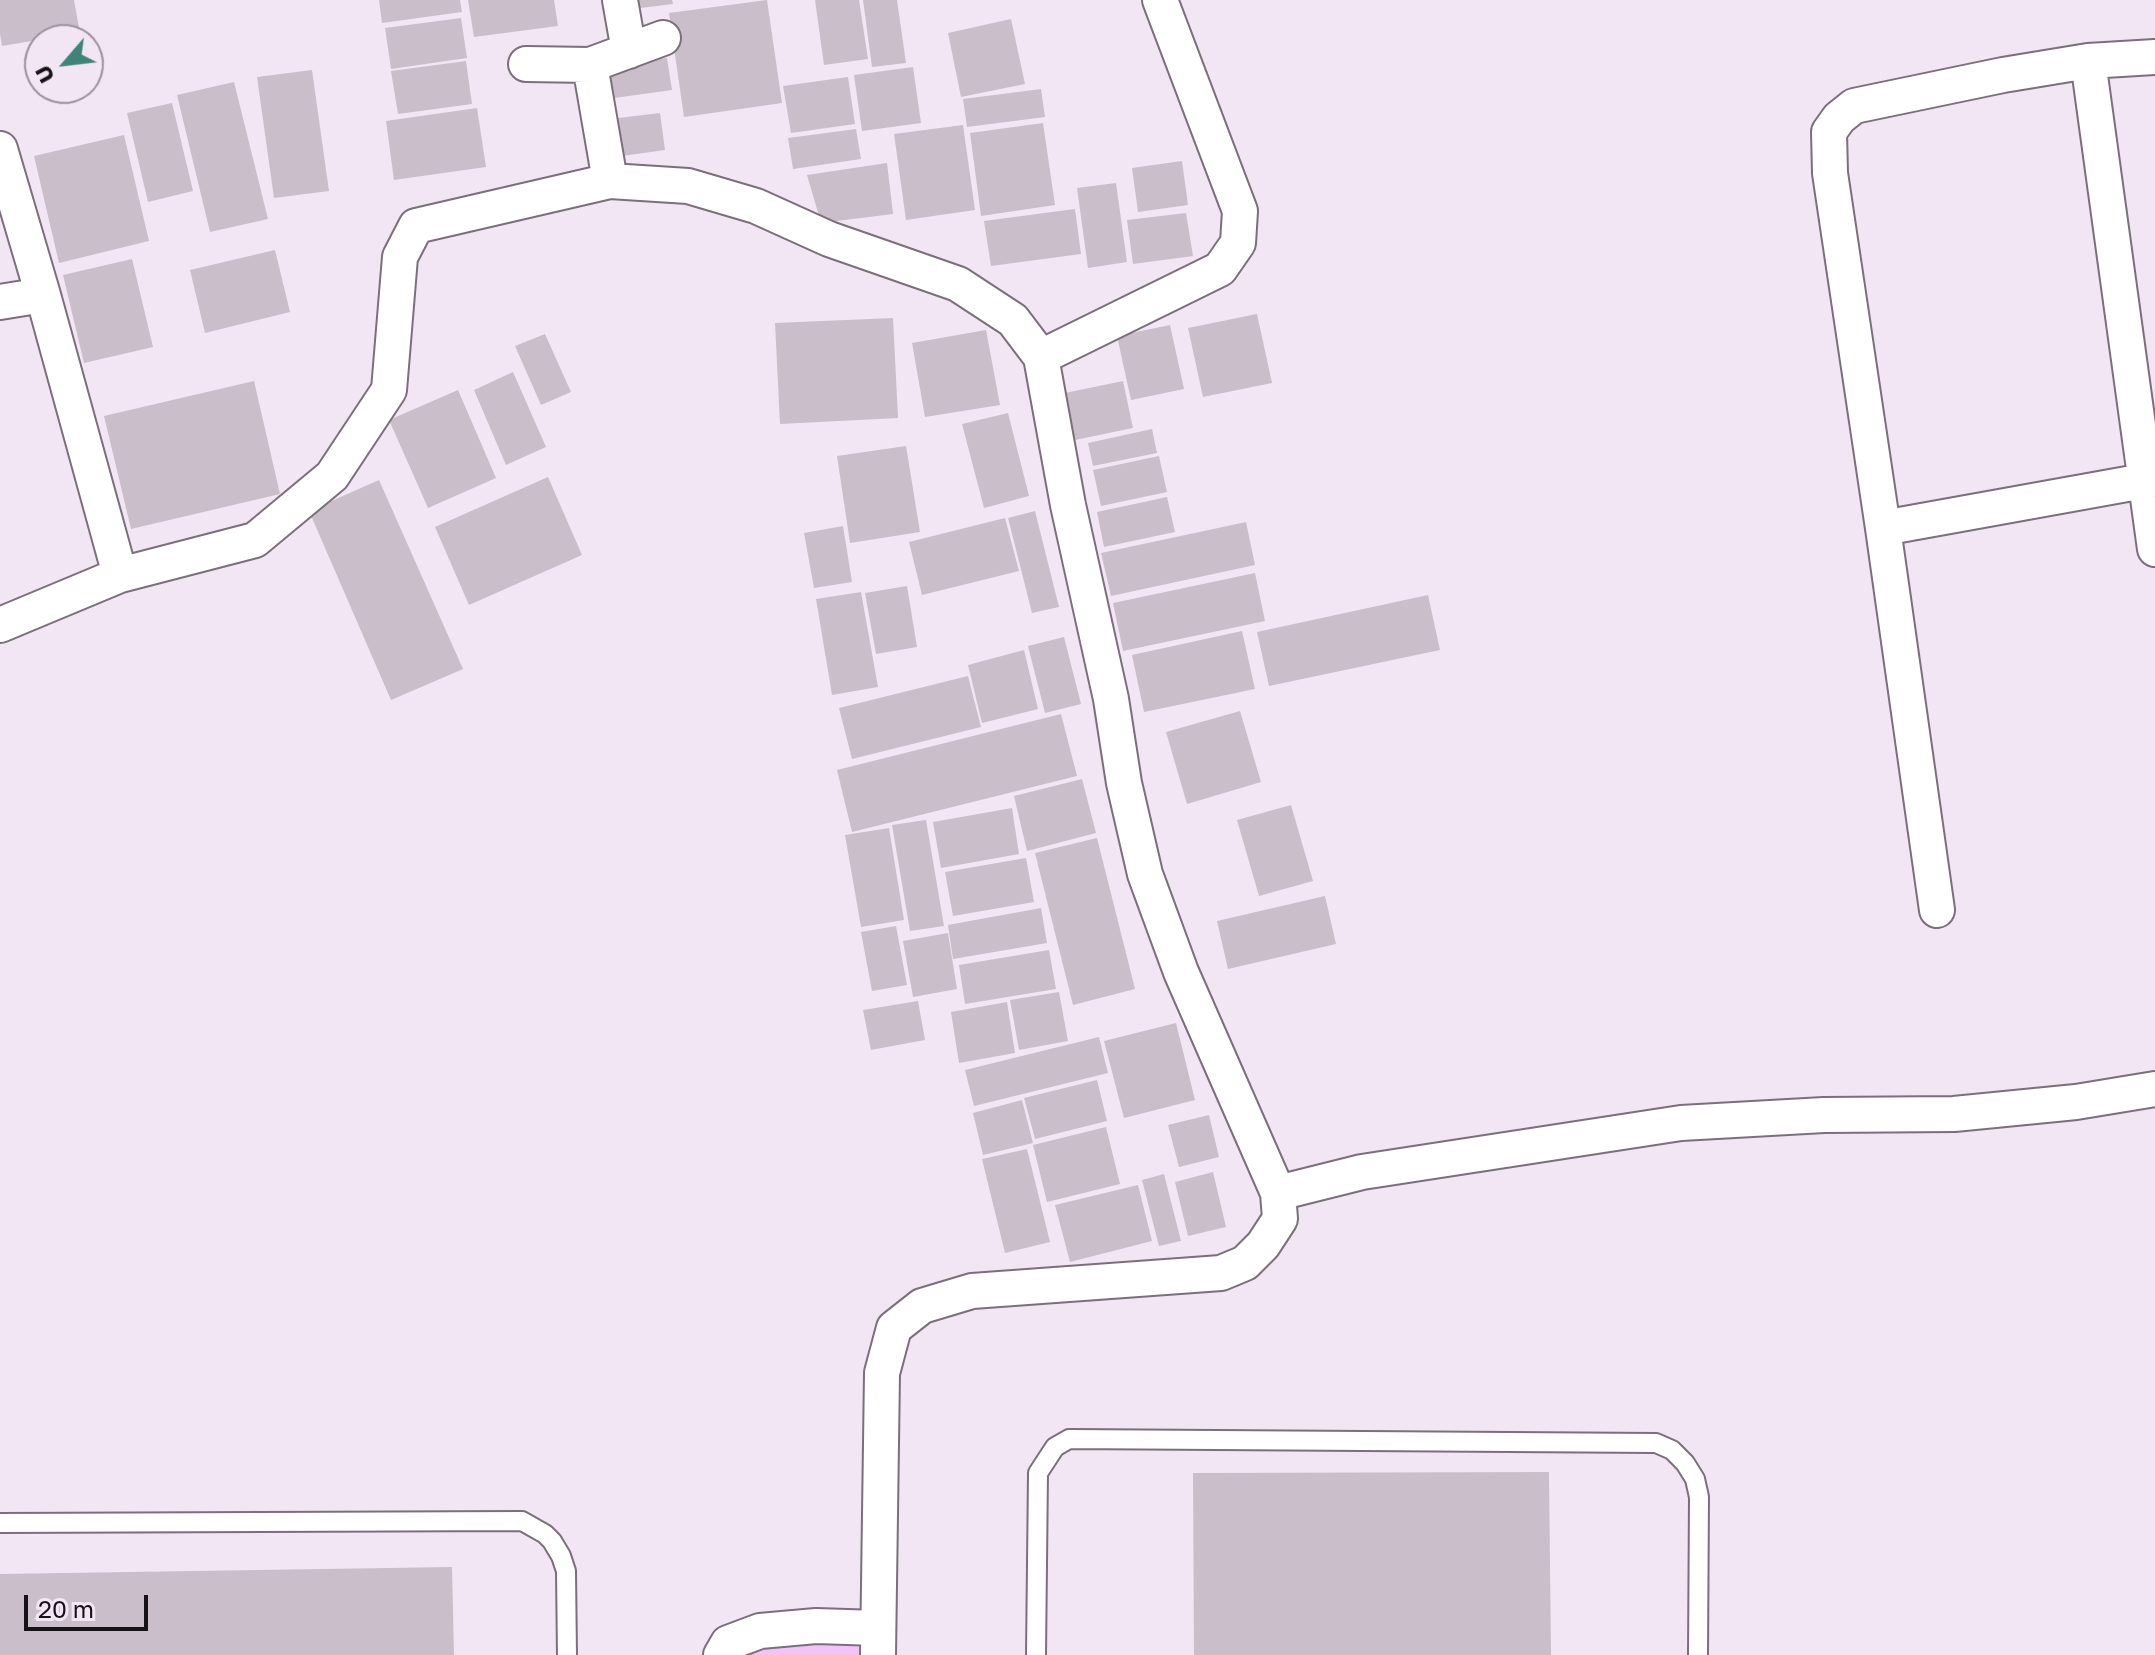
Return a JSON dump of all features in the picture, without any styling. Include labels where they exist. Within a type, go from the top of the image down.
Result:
[{"type":"street","points":[[620,0],[629,51]]},
{"type":"street","points":[[1041,357],[1220,269],[1238,243],[1240,211],[1160,0]]},
{"type":"street","points":[[526,64],[590,65],[663,38]]},
{"type":"street","points":[[1937,910],[1830,173],[1829,132],[1839,118],[1854,106],[2088,61],[2155,57]]},
{"type":"street","points":[[2088,61],[2150,480],[2155,549]]},
{"type":"street","points":[[590,65],[610,181]]},
{"type":"street","points":[[1,156],[43,295],[120,575]]},
{"type":"street","points":[[0,625],[120,575],[255,540],[332,476],[389,390],[400,257],[416,226],[610,181],[688,186],[756,206],[829,239],[958,284],[1013,320],[1041,357],[1068,505],[1111,699],[1124,783],[1145,874],[1181,972],[1278,1193],[1280,1219],[1263,1245],[1245,1263],[1221,1273],[972,1291],[922,1306],[894,1328],[882,1373],[878,1641],[816,1626],[760,1631],[728,1643],[721,1655]]},
{"type":"street","points":[[0,302],[43,295]]},
{"type":"street","points":[[1883,528],[2150,480]]},
{"type":"street","points":[[1278,1193],[1362,1172],[1681,1123],[1824,1115],[1954,1114],[2076,1102],[2155,1089]]},
{"type":"lane","points":[[1036,1655],[1038,1473],[1061,1442],[1084,1439],[1656,1443],[1672,1450],[1685,1463],[1695,1479],[1699,1497],[1698,1655]]},
{"type":"lane","points":[[0,1523],[522,1521],[545,1534],[561,1556],[566,1571],[567,1655]]},
{"type":"shaded area","points":[[878,1628],[878,1655],[721,1655]]},
{"type":"building","points":[[0,0],[74,0],[78,24],[24,24],[24,42],[2,46]]},
{"type":"building","points":[[379,0],[460,0],[462,12],[382,23]]},
{"type":"building","points":[[468,0],[554,0],[558,26],[474,37]]},
{"type":"building","points":[[631,0],[672,0],[673,4],[632,9]]},
{"type":"building","points":[[767,0],[782,103],[684,117],[669,13]]},
{"type":"building","points":[[815,0],[859,0],[868,59],[824,65]]},
{"type":"building","points":[[863,0],[897,0],[906,63],[872,67]]},
{"type":"building","points":[[461,18],[467,58],[391,69],[385,28]]},
{"type":"building","points":[[1011,19],[1025,84],[961,97],[948,33]]},
{"type":"building","points":[[667,58],[672,90],[607,99],[602,67]]},
{"type":"building","points":[[466,61],[472,104],[398,114],[391,71]]},
{"type":"building","points":[[913,67],[921,123],[862,131],[854,75]]},
{"type":"building","points":[[312,70],[329,191],[274,198],[257,77]]},
{"type":"building","points":[[848,77],[855,124],[791,133],[783,86]]},
{"type":"building","points":[[234,82],[268,219],[210,232],[177,95]]},
{"type":"building","points":[[1041,89],[1045,117],[967,127],[963,99]]},
{"type":"building","points":[[172,103],[193,191],[148,202],[127,113]]},
{"type":"building","points":[[477,108],[486,167],[394,180],[386,121]]},
{"type":"building","points":[[660,113],[665,150],[615,157],[610,119]]},
{"type":"building","points":[[1043,123],[1055,205],[981,216],[970,133]]},
{"type":"building","points":[[963,125],[975,210],[906,220],[894,134]]},
{"type":"building","points":[[856,129],[861,159],[793,169],[788,138]]},
{"type":"building","points":[[124,135],[149,241],[59,263],[34,156]]},
{"type":"building","points":[[1182,161],[1188,205],[1138,212],[1132,168]]},
{"type":"building","points":[[887,163],[893,214],[821,223],[807,175]]},
{"type":"building","points":[[1116,183],[1127,262],[1088,268],[1077,188]]},
{"type":"building","points":[[1075,209],[1081,254],[991,266],[984,221]]},
{"type":"building","points":[[1186,213],[1193,256],[1133,264],[1127,220]]},
{"type":"building","points":[[275,250],[290,312],[205,333],[190,270]]},
{"type":"building","points":[[132,259],[153,347],[84,363],[63,275]]},
{"type":"building","points":[[1257,314],[1272,383],[1203,397],[1188,328]]},
{"type":"building","points":[[893,318],[898,418],[780,424],[775,323]]},
{"type":"building","points":[[1170,325],[1184,389],[1131,400],[1117,336]]},
{"type":"building","points":[[986,330],[1000,405],[925,417],[912,343]]},
{"type":"building","points":[[545,334],[571,392],[541,405],[515,346]]},
{"type":"building","points":[[513,372],[546,447],[506,465],[474,390]]},
{"type":"building","points":[[254,381],[280,494],[131,529],[104,416]]},
{"type":"building","points":[[1123,381],[1133,428],[1075,440],[1065,393]]},
{"type":"building","points":[[458,390],[496,478],[428,508],[389,420]]},
{"type":"building","points":[[1008,413],[1029,496],[984,508],[962,424]]},
{"type":"building","points":[[1152,429],[1157,453],[1093,466],[1088,443]]},
{"type":"building","points":[[906,446],[920,532],[850,543],[837,456]]},
{"type":"building","points":[[1159,456],[1167,492],[1101,506],[1093,470]]},
{"type":"building","points":[[548,477],[582,555],[469,605],[435,527]]},
{"type":"building","points":[[379,480],[463,669],[391,700],[309,511]]},
{"type":"building","points":[[1167,497],[1175,532],[1104,547],[1097,512]]},
{"type":"building","points":[[1035,511],[1059,607],[1032,613],[1008,518]]},
{"type":"building","points":[[1005,518],[1019,571],[922,595],[909,542]]},
{"type":"building","points":[[1246,522],[1255,565],[1111,596],[1101,553]]},
{"type":"building","points":[[843,526],[852,582],[814,588],[804,533]]},
{"type":"building","points":[[1255,573],[1265,621],[1123,651],[1113,603]]},
{"type":"building","points":[[907,586],[917,647],[876,654],[865,593]]},
{"type":"building","points":[[861,592],[878,687],[832,695],[816,599]]},
{"type":"building","points":[[1428,595],[1440,650],[1269,686],[1257,632]]},
{"type":"building","points":[[1242,631],[1255,689],[1144,712],[1132,655]]},
{"type":"building","points":[[1064,637],[1081,704],[1045,713],[1028,646]]},
{"type":"building","points":[[1024,650],[1038,709],[982,723],[968,665]]},
{"type":"building","points":[[968,676],[981,727],[852,759],[839,708]]},
{"type":"building","points":[[1240,711],[1261,782],[1187,804],[1166,732]]},
{"type":"building","points":[[1061,714],[1077,776],[852,832],[837,770]]},
{"type":"building","points":[[1082,779],[1096,833],[1027,851],[1014,796]]},
{"type":"building","points":[[1291,805],[1313,881],[1259,896],[1237,820]]},
{"type":"building","points":[[1012,808],[1019,854],[941,868],[933,822]]},
{"type":"building","points":[[926,820],[944,926],[910,931],[892,825]]},
{"type":"building","points":[[889,828],[904,920],[861,927],[845,835]]},
{"type":"building","points":[[1097,838],[1135,989],[1073,1005],[1035,853]]},
{"type":"building","points":[[1026,858],[1034,902],[953,916],[945,872]]},
{"type":"building","points":[[1325,896],[1336,944],[1228,969],[1217,921]]},
{"type":"building","points":[[1041,908],[1047,943],[953,959],[948,925]]},
{"type":"building","points":[[896,926],[907,985],[872,991],[861,932]]},
{"type":"building","points":[[948,933],[957,989],[913,997],[903,941]]},
{"type":"building","points":[[1049,950],[1056,989],[965,1004],[959,965]]},
{"type":"building","points":[[1059,992],[1068,1041],[1019,1050],[1010,1000]]},
{"type":"building","points":[[918,1001],[925,1040],[871,1050],[863,1010]]},
{"type":"building","points":[[1007,1002],[1015,1053],[959,1063],[951,1012]]},
{"type":"building","points":[[1176,1023],[1195,1100],[1124,1118],[1104,1041]]},
{"type":"building","points":[[1099,1037],[1108,1073],[974,1106],[965,1070]]},
{"type":"building","points":[[1097,1080],[1107,1121],[1035,1139],[1024,1098]]},
{"type":"building","points":[[1022,1100],[1033,1143],[983,1155],[973,1113]]},
{"type":"building","points":[[1209,1115],[1219,1157],[1179,1167],[1168,1125]]},
{"type":"building","points":[[1106,1127],[1120,1184],[1047,1202],[1033,1145]]},
{"type":"building","points":[[1027,1149],[1050,1242],[1005,1253],[982,1159]]},
{"type":"building","points":[[1213,1172],[1226,1227],[1188,1236],[1175,1182]]},
{"type":"building","points":[[1164,1174],[1181,1241],[1159,1246],[1142,1180]]},
{"type":"building","points":[[1138,1185],[1152,1241],[1070,1262],[1055,1205]]},
{"type":"building","points":[[1549,1472],[1551,1655],[1194,1655],[1193,1473]]},
{"type":"building","points":[[452,1567],[454,1655],[0,1655],[0,1574]]}]
